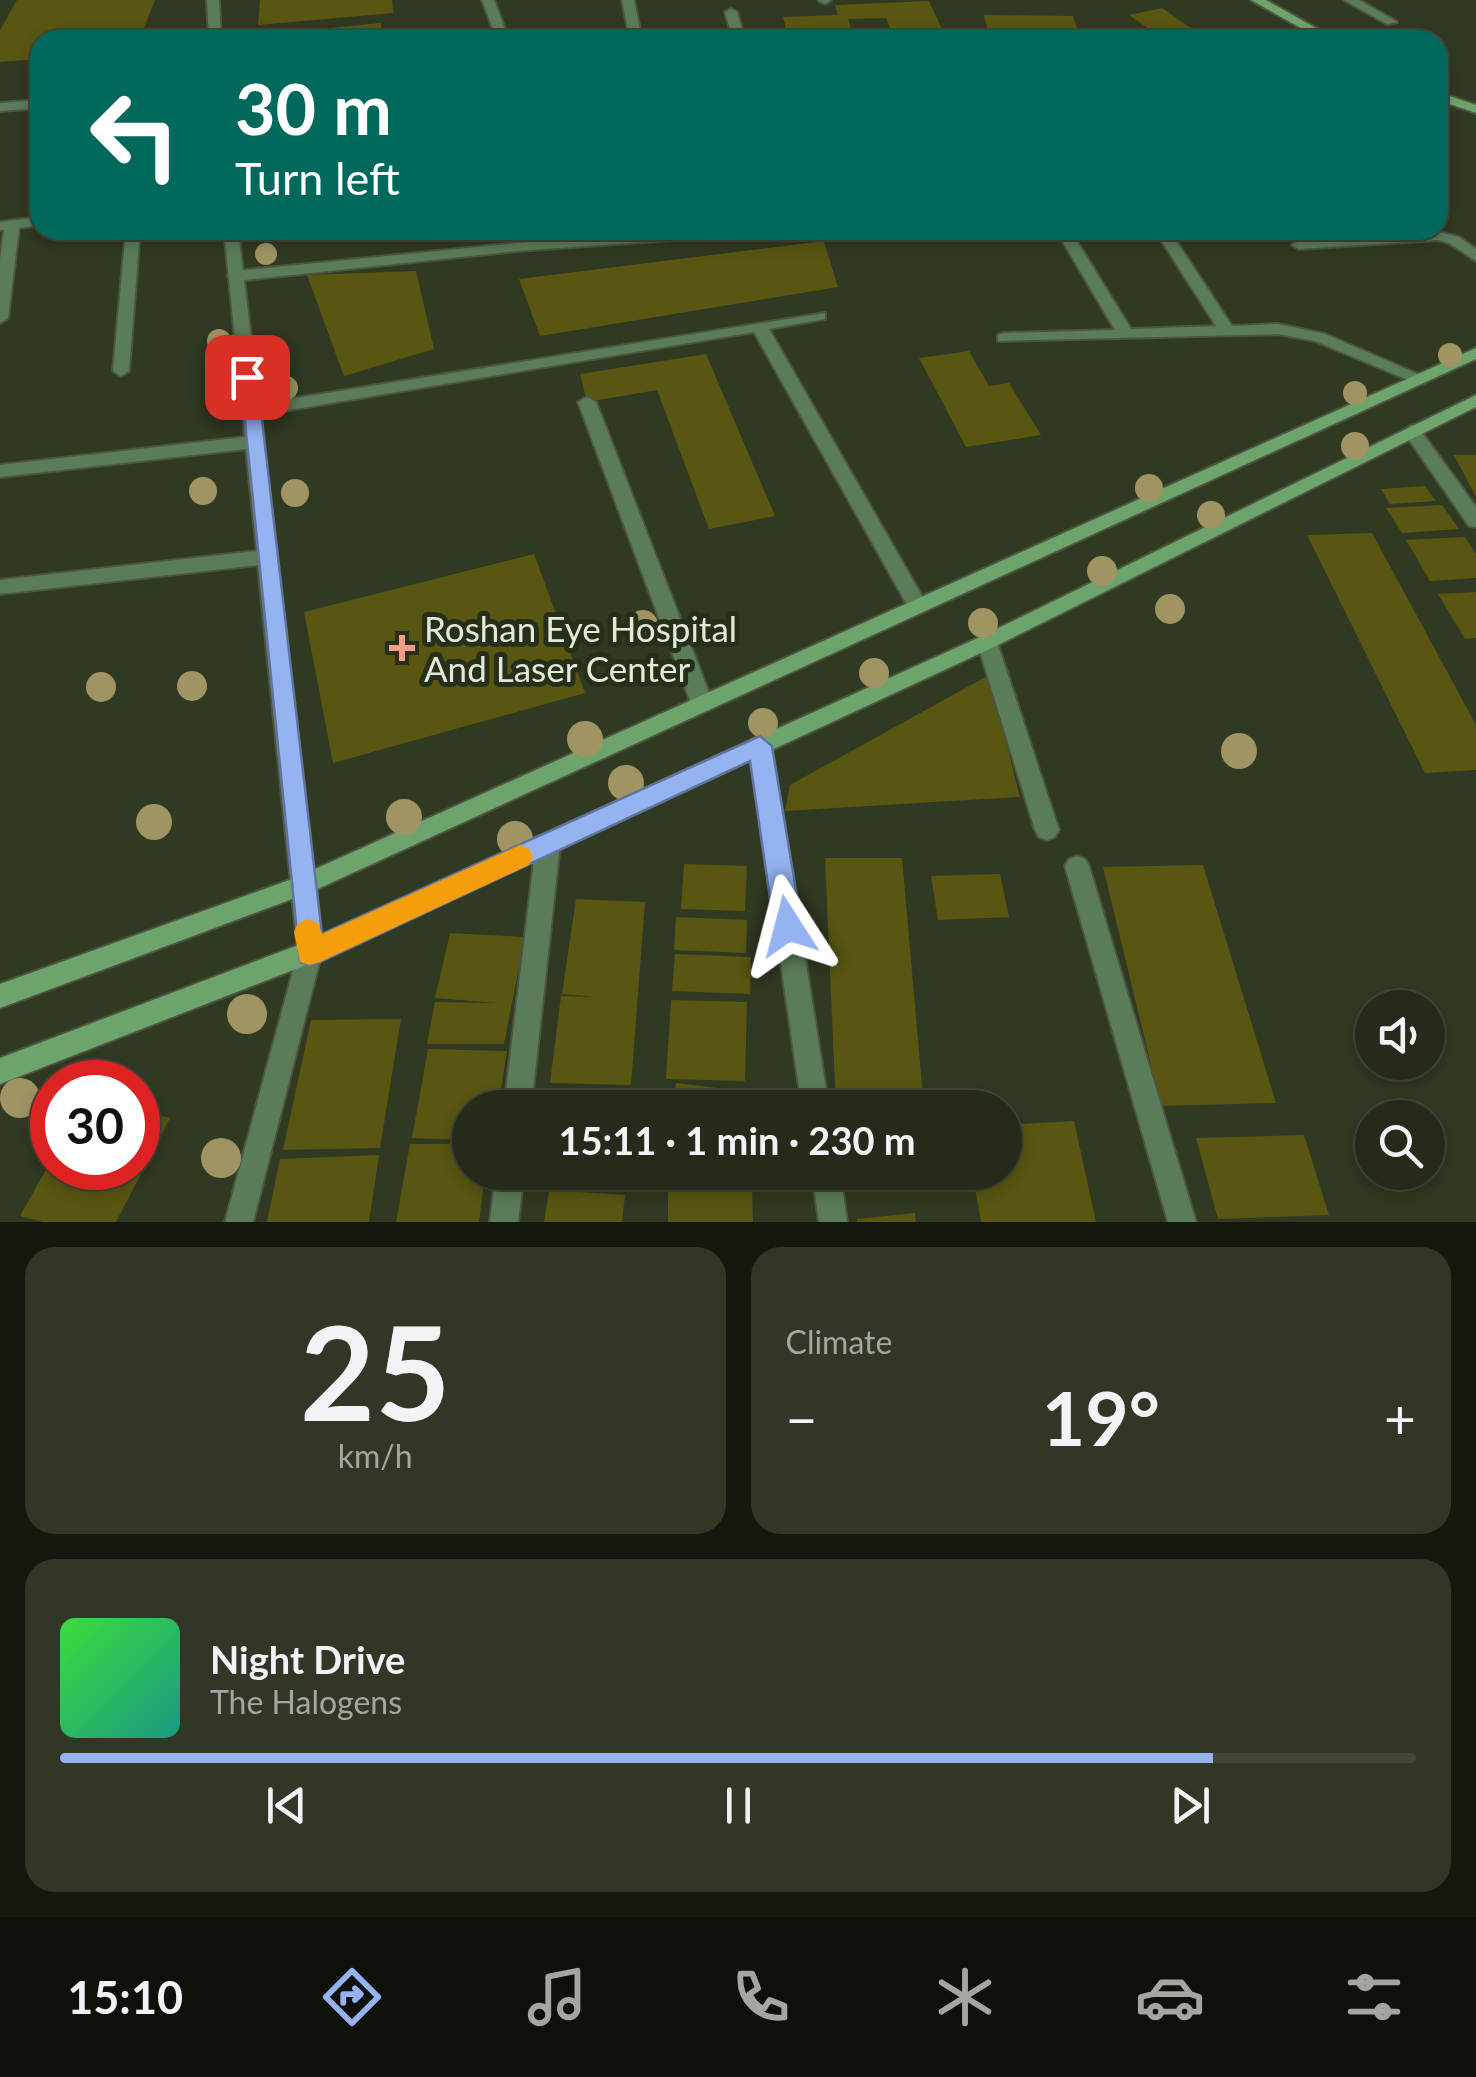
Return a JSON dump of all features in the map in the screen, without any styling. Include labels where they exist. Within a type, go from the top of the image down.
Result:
[{"type":"street","points":[[212,0],[214,30]]},
{"type":"street","points":[[488,0],[499,30]]},
{"type":"street","points":[[628,0],[634,30]]},
{"type":"street","points":[[1257,0],[1312,30]]},
{"type":"street","points":[[1350,0],[1391,22]]},
{"type":"street","points":[[1448,99],[1476,109]]},
{"type":"street","points":[[0,107],[30,105]]},
{"type":"street","points":[[0,318],[6,225]]},
{"type":"street","points":[[1448,238],[1476,256]]},
{"type":"street","points":[[121,371],[133,240]]},
{"type":"street","points":[[232,240],[310,952],[239,1222]]},
{"type":"street","points":[[236,276],[615,240]]},
{"type":"street","points":[[1069,240],[1126,334]]},
{"type":"street","points":[[1168,240],[1228,331]]},
{"type":"street","points":[[1299,245],[1376,240]]},
{"type":"street","points":[[251,411],[819,316]]},
{"type":"street","points":[[759,326],[917,605]]},
{"type":"street","points":[[1004,338],[1296,331],[1419,378]]},
{"type":"street","points":[[0,996],[303,885],[1476,353]]},
{"type":"street","points":[[0,1071],[310,952],[548,844],[987,642],[1476,400]]},
{"type":"street","points":[[587,402],[702,702]]},
{"type":"street","points":[[1412,431],[1476,521]]},
{"type":"street","points":[[0,471],[254,442]]},
{"type":"street","points":[[0,587],[267,557]]},
{"type":"street","points":[[987,642],[1048,830]]},
{"type":"street","points":[[760,746],[813,1090]]},
{"type":"street","points":[[520,1090],[548,844]]},
{"type":"street","points":[[1077,866],[1182,1222]]},
{"type":"street","points":[[504,1222],[508,1190]]},
{"type":"street","points":[[829,1190],[833,1222]]},
{"type":"building","points":[[17,0],[155,0],[143,30],[30,30],[30,60],[0,62],[0,30]]},
{"type":"building","points":[[260,0],[392,0],[393,13],[258,25]]},
{"type":"building","points":[[929,1],[942,30],[891,30],[886,18],[848,19],[852,30],[786,30],[783,17],[838,15],[835,5]]},
{"type":"building","points":[[1162,8],[1194,30],[1151,30],[1129,15]]},
{"type":"building","points":[[984,15],[1073,16],[1078,30],[988,30]]},
{"type":"building","points":[[381,23],[382,30],[310,30]]},
{"type":"building","points":[[824,241],[838,287],[540,336],[519,279]]},
{"type":"building","points":[[416,271],[434,349],[344,376],[307,275]]},
{"type":"building","points":[[969,351],[989,386],[1009,383],[1041,435],[966,447],[919,358]]},
{"type":"building","points":[[706,354],[775,516],[709,529],[657,390],[587,402],[580,374]]},
{"type":"building","points":[[1454,455],[1476,455],[1476,497]]},
{"type":"building","points":[[1425,486],[1436,501],[1390,504],[1381,489]]},
{"type":"building","points":[[1442,505],[1459,529],[1402,533],[1386,508]]},
{"type":"building","points":[[1372,533],[1476,725],[1476,770],[1425,773],[1307,535]]},
{"type":"building","points":[[1465,537],[1476,554],[1476,578],[1430,581],[1406,540]]},
{"type":"building","points":[[534,554],[585,693],[333,763],[304,612]]},
{"type":"building","points":[[1476,592],[1476,638],[1465,639],[1438,594]]},
{"type":"building","points":[[989,675],[1020,797],[785,811],[790,785]]},
{"type":"building","points":[[825,858],[902,858],[922,1090],[835,1090]]},
{"type":"building","points":[[684,864],[747,866],[745,911],[681,909]]},
{"type":"building","points":[[1203,865],[1276,1103],[1161,1106],[1103,867]]},
{"type":"building","points":[[1000,874],[1009,917],[938,920],[931,876]]},
{"type":"building","points":[[576,899],[645,902],[631,1085],[550,1083],[561,996],[597,997],[562,994]]},
{"type":"building","points":[[676,917],[747,920],[746,953],[674,950]]},
{"type":"building","points":[[450,933],[525,937],[504,1044],[427,1044],[435,1002],[498,1003],[435,998]]},
{"type":"building","points":[[675,954],[751,957],[750,994],[672,991]]},
{"type":"building","points":[[671,1000],[747,1002],[745,1081],[666,1079]]},
{"type":"building","points":[[401,1019],[380,1148],[283,1150],[311,1020]]},
{"type":"building","points":[[428,1049],[507,1051],[501,1090],[452,1090],[452,1139],[412,1138]]},
{"type":"building","points":[[676,1083],[734,1090],[675,1090]]},
{"type":"building","points":[[160,1116],[170,1118],[160,1137]]},
{"type":"building","points":[[1074,1121],[1096,1222],[981,1222],[975,1190],[1022,1190],[1022,1124]]},
{"type":"building","points":[[1304,1135],[1329,1215],[1218,1219],[1196,1138]]},
{"type":"building","points":[[410,1144],[452,1144],[452,1190],[483,1190],[479,1222],[396,1222]]},
{"type":"building","points":[[379,1155],[369,1222],[267,1222],[280,1159]]},
{"type":"building","points":[[35,1190],[133,1190],[116,1222],[43,1222],[20,1216]]},
{"type":"building","points":[[549,1190],[625,1195],[622,1222],[544,1222]]},
{"type":"building","points":[[752,1190],[753,1222],[668,1222],[668,1192]]},
{"type":"building","points":[[915,1213],[916,1222],[857,1222],[857,1219]]},
{"type":"slow traffic","points":[[308,932],[310,952],[520,857]]},
{"type":"place","name":"Roshan Eye Hospital And Laser Center","points":[[402,648]]},
{"type":"route","points":[[247,377],[310,952],[760,746],[788,926]]}]
